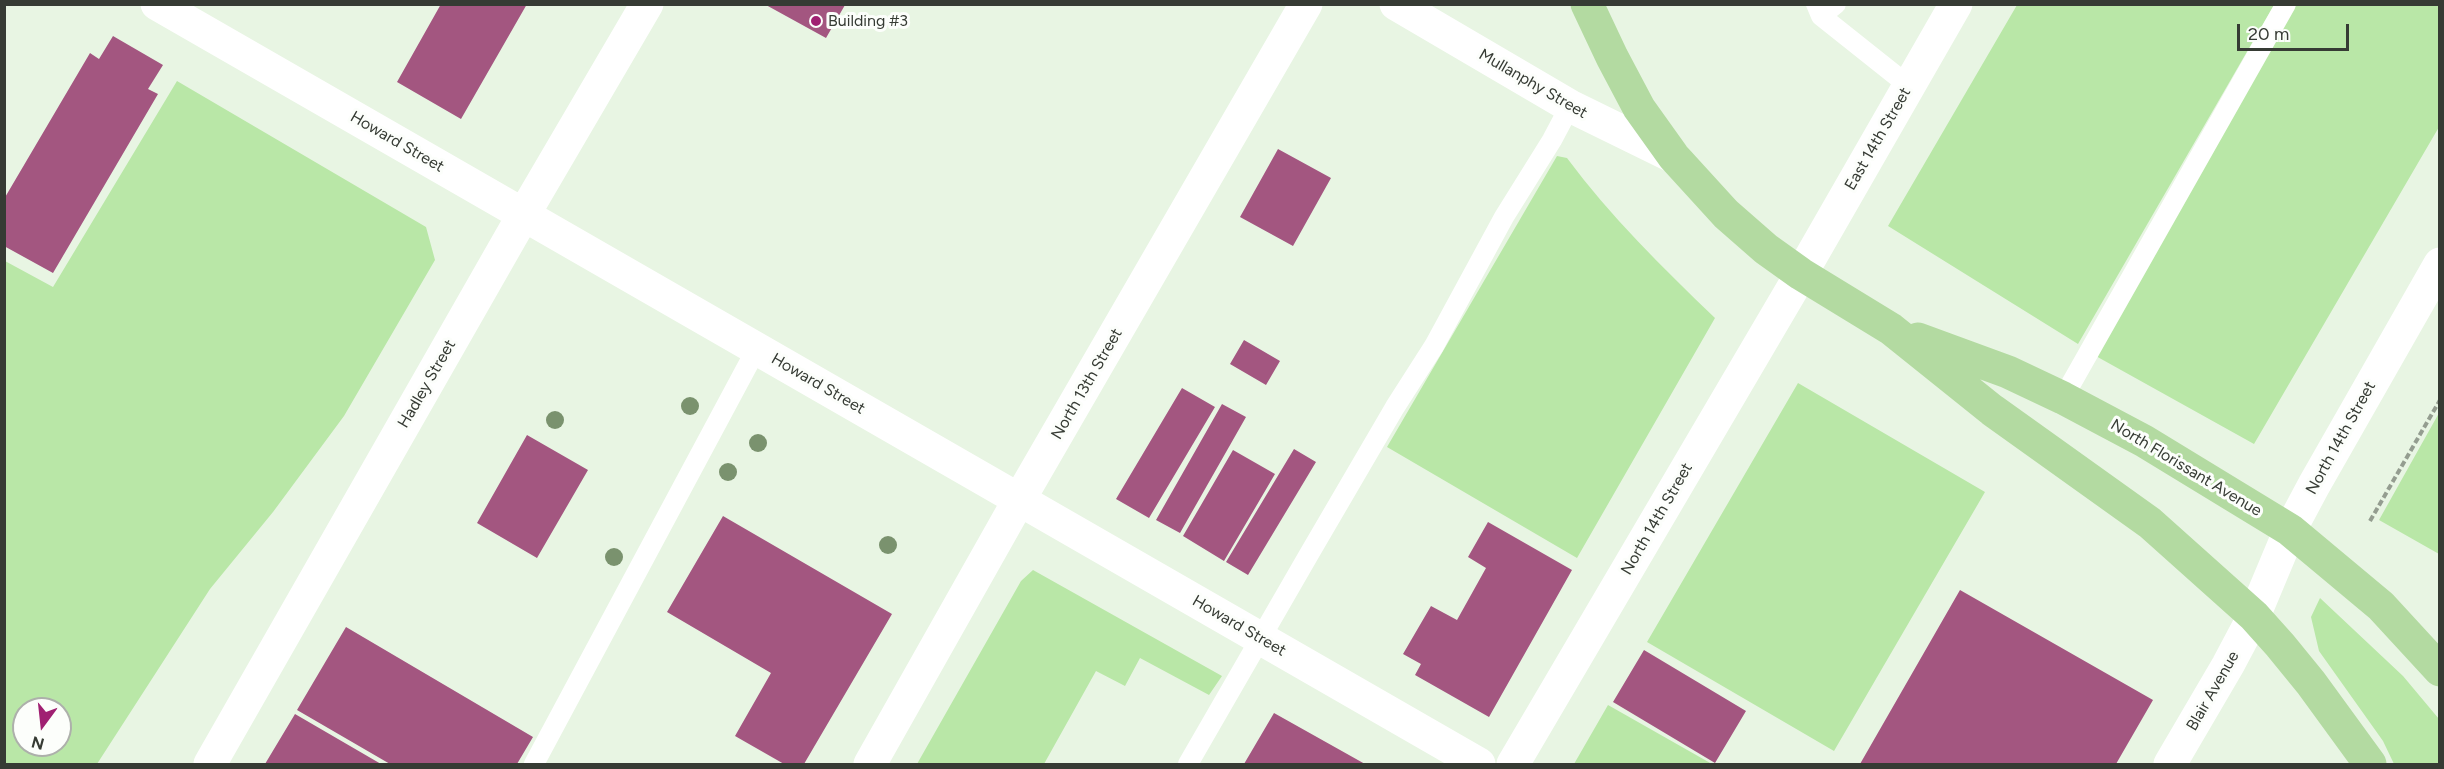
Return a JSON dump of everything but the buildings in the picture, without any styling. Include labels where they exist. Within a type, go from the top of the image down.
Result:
[{"type":"main road","points":[[1587,4],[1639,108],[1674,157]]},
{"type":"main road","name":"North Florissant Avenue","points":[[1674,157],[1726,214],[1766,249],[1801,274],[1891,329],[1992,410],[2150,523],[2253,616],[2311,682],[2370,765]]},
{"type":"main road","name":"North Florissant Avenue","points":[[1891,329],[2008,372],[2063,398],[2144,441],[2290,530],[2381,606],[2439,670]]},
{"type":"street","name":"Howard Street","points":[[157,4],[1479,765]]},
{"type":"street","name":"Hadley Street","points":[[210,765],[524,214],[647,4]]},
{"type":"street","name":"North 13th Street","points":[[870,765],[1019,500],[1306,4]]},
{"type":"street","name":"Mullanphy Street","points":[[1396,4],[1570,106],[1674,157]]},
{"type":"street","name":"East 14th Street","points":[[1801,274],[1956,4]]},
{"type":"street","name":"North 14th Street","points":[[2253,616],[2290,530],[2439,264]]},
{"type":"street","name":"North 14th Street","points":[[1513,765],[1801,274]]},
{"type":"street","name":"Blair Avenue","points":[[2170,765],[2228,665],[2253,616]]},
{"type":"lane","points":[[2063,398],[2286,4]]},
{"type":"lane","points":[[1824,8],[1909,86]]},
{"type":"lane","points":[[1188,765],[1395,407],[1434,346],[1504,217],[1552,140],[1570,106]]},
{"type":"lane","points":[[534,765],[757,348]]},
{"type":"path","points":[[2370,521],[2439,400]]},
{"type":"green space","points":[[2017,5],[2274,5],[2078,344],[1888,226]]},
{"type":"green space","points":[[2295,5],[2439,5],[2439,127],[2254,444],[2094,355]]},
{"type":"green space","points":[[177,81],[426,227],[435,260],[344,416],[273,512],[210,589],[97,764],[5,764],[5,261],[53,287]]},
{"type":"green space","points":[[1557,156],[1567,158],[1619,221],[1715,318],[1577,558],[1387,447]]},
{"type":"green space","points":[[1798,383],[1985,492],[1834,751],[1647,642]]},
{"type":"green space","points":[[2439,413],[2439,554],[2379,520]]},
{"type":"green space","points":[[1033,570],[1222,676],[1209,695],[1140,658],[1125,686],[1096,671],[1044,764],[917,764],[1021,581]]},
{"type":"green space","points":[[2320,598],[2403,676],[2439,719],[2439,764],[2394,764],[2383,741],[2319,651],[2311,617]]},
{"type":"green space","points":[[1608,705],[1712,764],[1574,764]]},
{"type":"place","name":"Building #3","points":[[816,21]]}]
